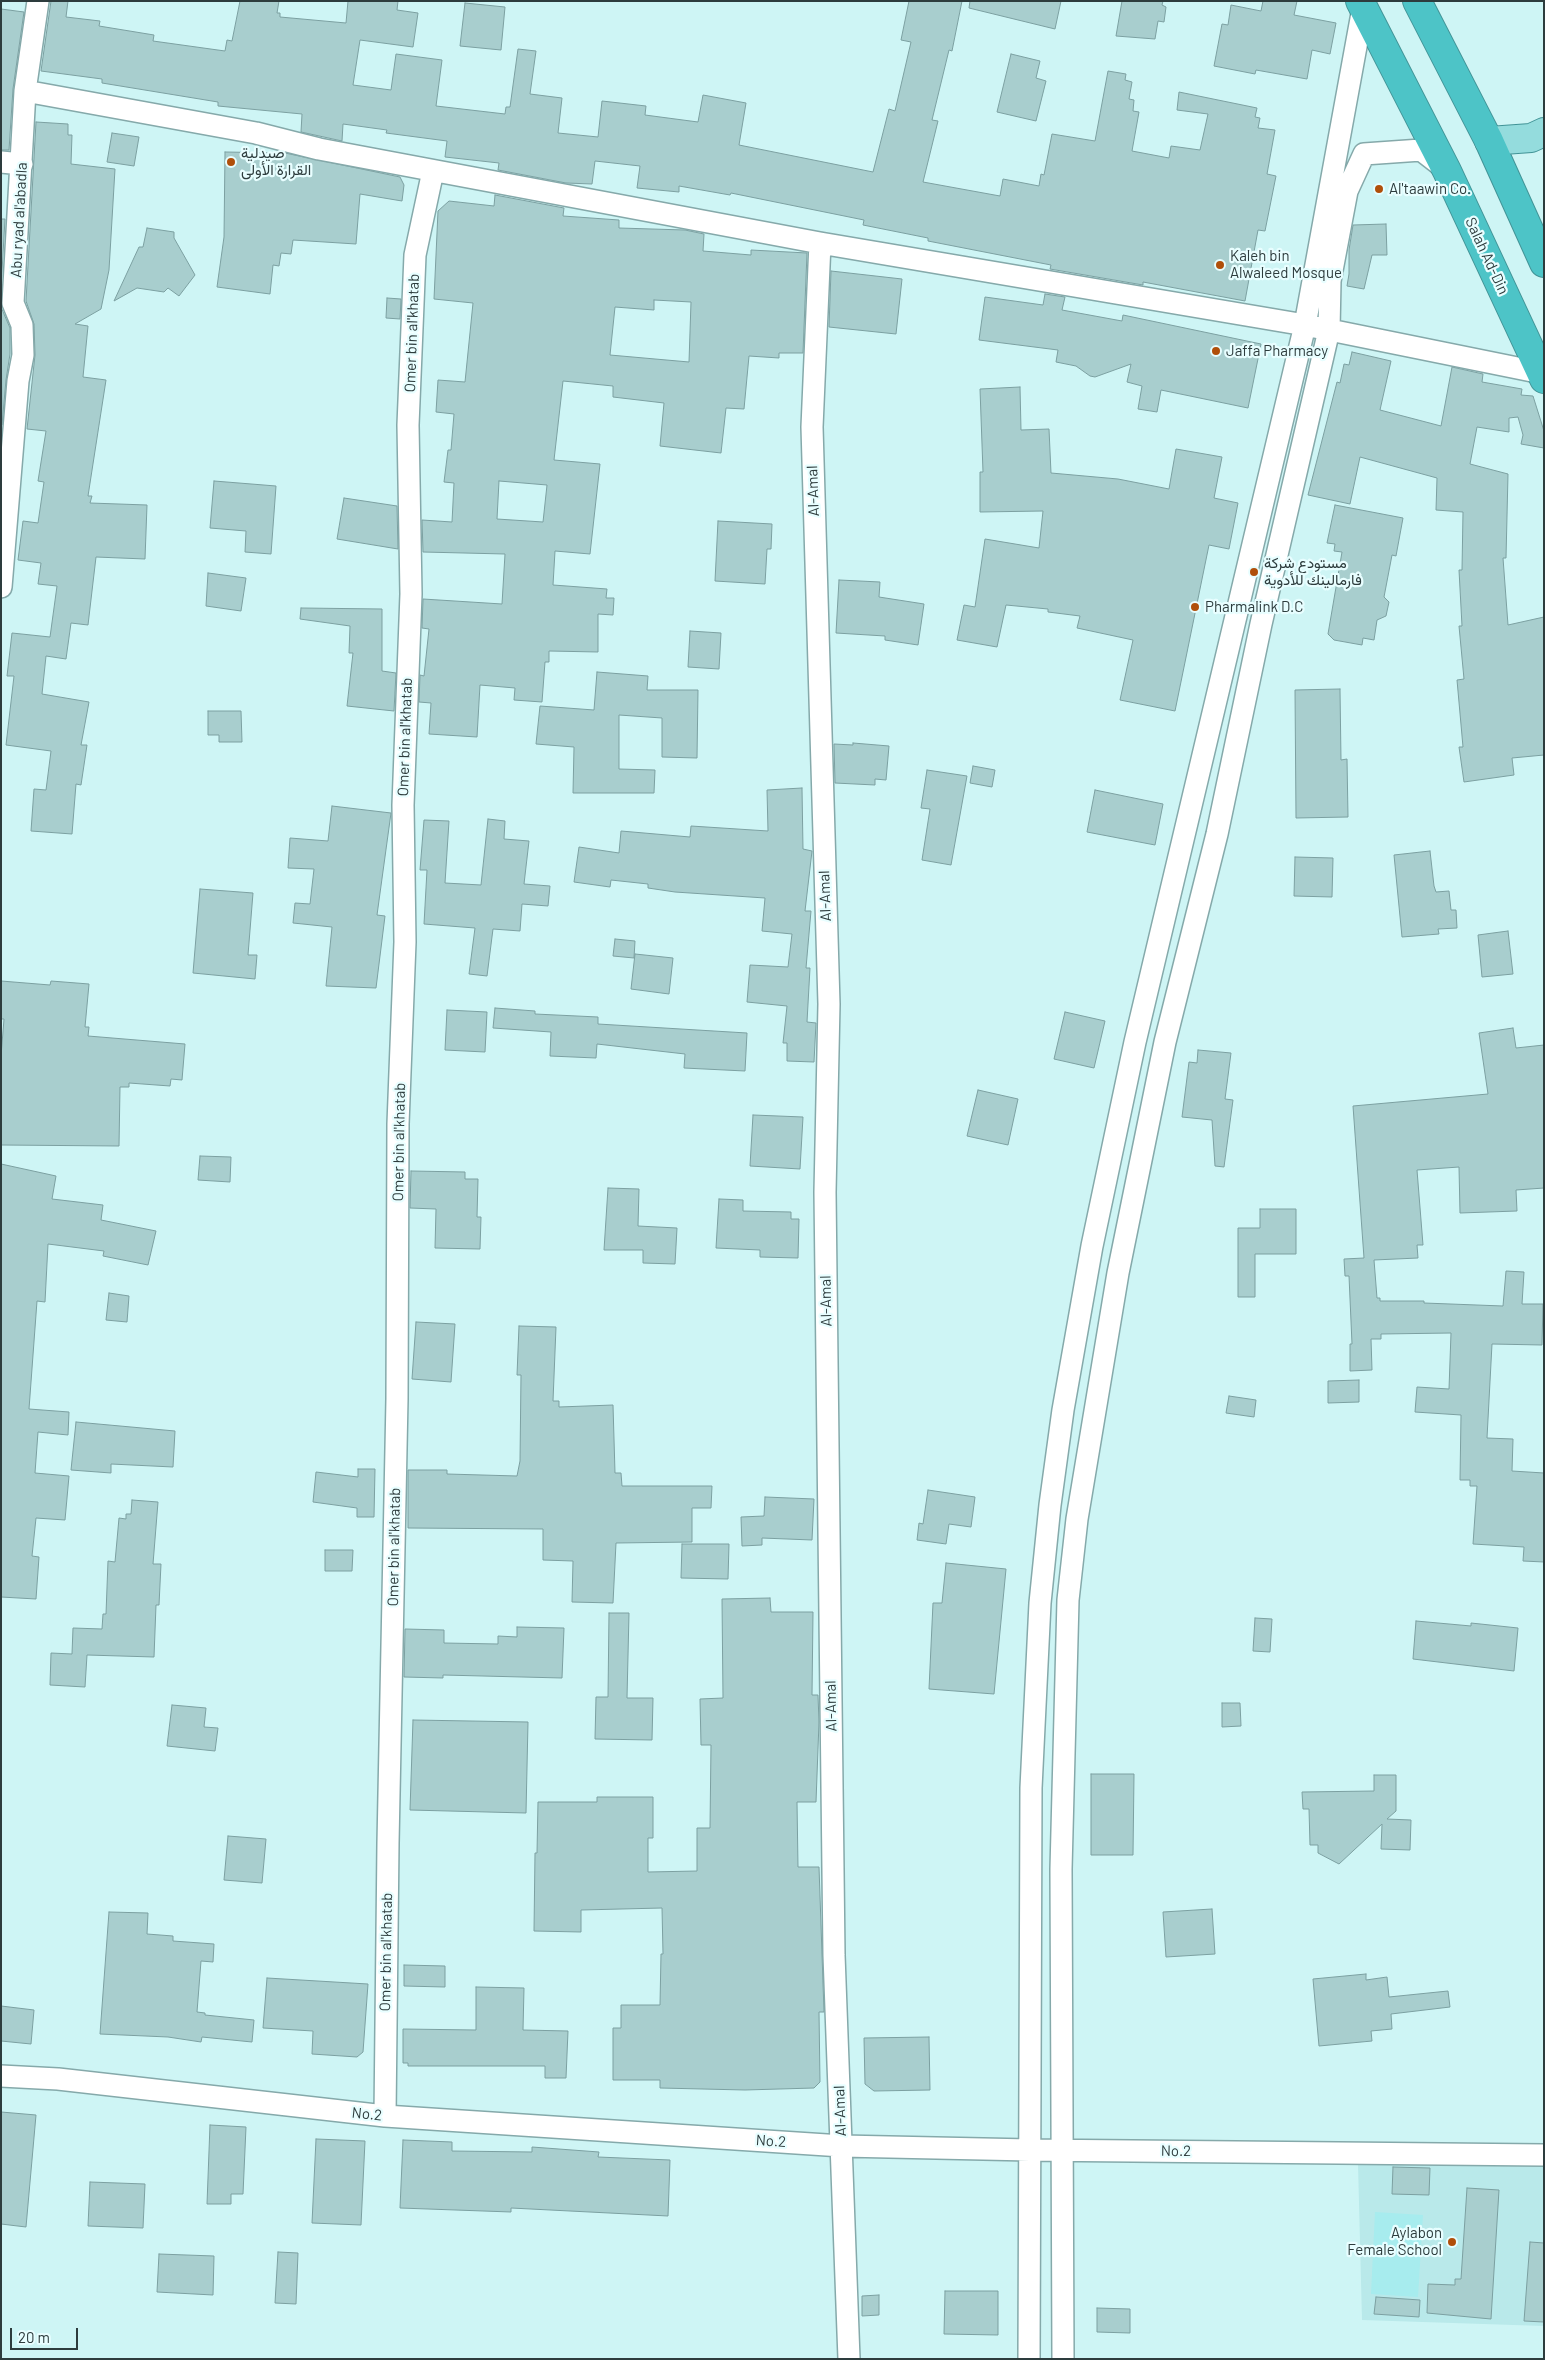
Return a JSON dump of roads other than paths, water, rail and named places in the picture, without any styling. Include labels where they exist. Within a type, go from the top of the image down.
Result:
[{"type":"highway","points":[[1417,1],[1488,141],[1544,263]]},
{"type":"highway","name":"Salah Ad-Din","points":[[1362,5],[1447,171],[1543,376]]},
{"type":"main road","points":[[1488,141],[1531,138],[1544,132]]},
{"type":"street","name":"Abu ryad al'abadla","points":[[1,587],[18,381],[23,355],[22,325],[13,303],[12,163],[38,1]]},
{"type":"street","points":[[1029,2359],[1032,1778],[1040,1603],[1050,1505],[1063,1410],[1092,1246],[1135,1042],[1305,325],[1362,5]]},
{"type":"street","points":[[25,91],[256,134],[320,150],[820,244],[1305,325],[1543,376]]},
{"type":"street","points":[[1063,2359],[1061,1869],[1064,1685],[1068,1600],[1077,1519],[1118,1273],[1164,1042],[1216,834],[1259,633],[1329,330],[1330,281],[1346,200],[1364,154],[1421,150],[1447,171]]},
{"type":"street","name":"Omer bin al'khatab","points":[[385,2116],[388,1843],[397,1399],[398,1124],[405,942],[403,796],[411,594],[408,425],[415,255],[432,171]]},
{"type":"street","name":"Al-Amal","points":[[820,244],[812,427],[828,1004],[825,1192],[834,1955],[849,2359]]},
{"type":"street","name":"No.2","points":[[1,2076],[58,2079],[385,2116],[842,2146],[1030,2150],[1544,2155]]},
{"type":"place","name":"صيدلية القرارة الأولى","points":[[231,162]]},
{"type":"place","name":"Al'taawin Co.","points":[[1379,189]]},
{"type":"place","name":"Kaleh bin Alwaleed Mosque","points":[[1220,265]]},
{"type":"place","name":"Jaffa Pharmacy","points":[[1216,351]]},
{"type":"place","name":"مستودع شركة فارمالينك للأدوية","points":[[1254,572]]},
{"type":"place","name":"Pharmalink D.C","points":[[1195,607]]},
{"type":"place","name":"Aylabon Female School","points":[[1452,2242]]}]
